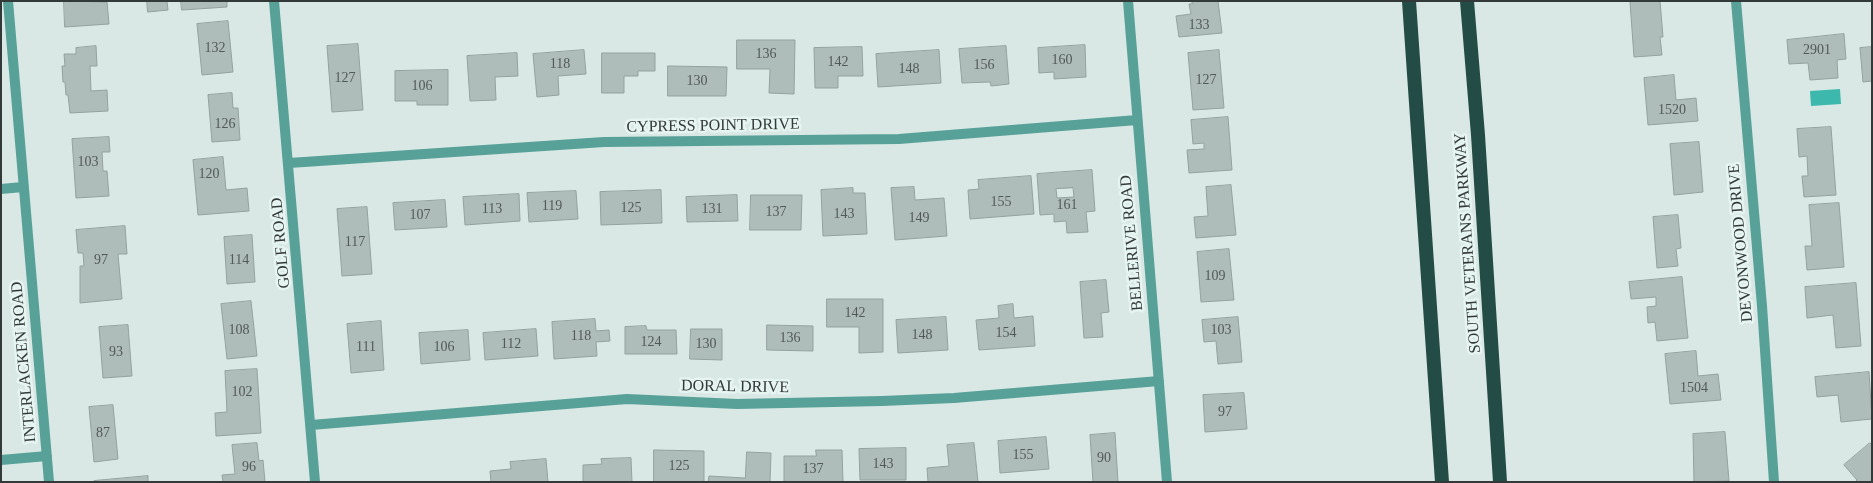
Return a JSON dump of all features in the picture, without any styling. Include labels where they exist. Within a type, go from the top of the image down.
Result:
[{"type":"highway","points":[[1409,1],[1442,482]]},
{"type":"highway","name":"SOUTH VETERANS PARKWAY","points":[[1467,1],[1478,134],[1500,482]]},
{"type":"street","name":"INTERLACKEN ROAD","points":[[8,1],[49,482]]},
{"type":"street","name":"GOLF ROAD","points":[[274,1],[316,482]]},
{"type":"street","name":"BELLERIVE ROAD","points":[[1128,1],[1167,482]]},
{"type":"street","name":"DEVONWOOD DRIVE","points":[[1736,1],[1762,306],[1774,482]]},
{"type":"street","name":"CYPRESS POINT DRIVE","points":[[289,164],[604,142],[898,138],[1137,120]]},
{"type":"street","points":[[1,189],[23,187]]},
{"type":"street","name":"DORAL DRIVE","points":[[311,425],[627,400],[737,404],[882,401],[954,398],[1160,381]]},
{"type":"street","points":[[1,460],[47,456]]},
{"type":"water","points":[[1840,89],[1841,104],[1811,106],[1810,91]]},
{"type":"building","points":[[64,1],[107,2],[109,24],[65,27]]},
{"type":"building","points":[[147,1],[167,1],[168,10],[148,12]]},
{"type":"building","points":[[181,1],[227,1],[227,7],[182,10]]},
{"type":"building","points":[[1192,1],[1218,1],[1222,33],[1179,37],[1176,16],[1191,14],[1189,4],[1192,4]]},
{"type":"building","points":[[1660,1],[1663,37],[1660,37],[1662,55],[1634,57],[1630,2]]},
{"type":"building","points":[[228,21],[233,72],[202,75],[197,24]]},
{"type":"building","points":[[1844,34],[1846,59],[1837,60],[1838,78],[1810,80],[1808,63],[1789,64],[1787,40]]},
{"type":"building","points":[[737,40],[795,40],[794,94],[769,93],[770,69],[737,69]]},
{"type":"building","points":[[358,44],[363,110],[332,112],[327,46]]},
{"type":"building","points":[[1085,45],[1086,77],[1054,79],[1054,72],[1039,73],[1038,48]]},
{"type":"building","points":[[96,46],[97,66],[90,66],[91,91],[107,90],[108,111],[70,113],[68,95],[66,95],[65,82],[63,82],[62,66],[65,66],[64,54],[76,54],[76,48]]},
{"type":"building","points":[[1006,46],[1009,84],[991,86],[990,82],[962,83],[959,49]]},
{"type":"building","points":[[862,47],[863,76],[838,76],[838,88],[815,88],[814,48]]},
{"type":"building","points":[[1872,47],[1872,81],[1863,82],[1860,48]]},
{"type":"building","points":[[584,50],[586,74],[558,76],[559,95],[537,97],[533,54]]},
{"type":"building","points":[[939,50],[941,83],[878,87],[876,54]]},
{"type":"building","points":[[1219,50],[1224,108],[1193,110],[1188,53]]},
{"type":"building","points":[[517,53],[518,76],[495,77],[496,100],[470,101],[467,56]]},
{"type":"building","points":[[602,53],[655,53],[655,71],[638,71],[638,76],[624,76],[624,93],[602,93]]},
{"type":"building","points":[[668,66],[727,67],[726,96],[668,96]]},
{"type":"building","points":[[448,70],[448,105],[417,105],[417,101],[395,101],[395,71]]},
{"type":"building","points":[[1674,75],[1676,100],[1696,98],[1698,121],[1648,125],[1644,78]]},
{"type":"building","points":[[232,93],[233,108],[238,108],[240,140],[212,142],[208,95]]},
{"type":"building","points":[[1228,117],[1232,170],[1189,173],[1187,150],[1204,149],[1204,143],[1193,144],[1191,120]]},
{"type":"building","points":[[1831,127],[1836,195],[1804,197],[1802,176],[1808,176],[1807,156],[1799,157],[1797,129]]},
{"type":"building","points":[[109,137],[110,152],[102,152],[103,171],[107,171],[109,196],[76,198],[72,139]]},
{"type":"building","points":[[1699,142],[1703,192],[1674,195],[1670,144]]},
{"type":"building","points":[[223,157],[226,190],[247,188],[249,211],[198,215],[193,160]]},
{"type":"building","points":[[1092,170],[1095,211],[1086,212],[1088,232],[1067,233],[1066,221],[1054,222],[1054,214],[1040,215],[1037,174]],"holes":[[[1073,188],[1074,197],[1057,198],[1056,189]]]},
{"type":"building","points":[[1031,176],[1034,214],[970,219],[968,190],[979,189],[978,180]]},
{"type":"building","points":[[1231,185],[1236,235],[1196,238],[1194,217],[1208,216],[1206,187]]},
{"type":"building","points":[[914,187],[915,200],[944,198],[947,236],[895,240],[891,188]]},
{"type":"building","points":[[853,188],[853,193],[865,193],[867,234],[823,236],[821,190]]},
{"type":"building","points":[[661,190],[662,223],[601,225],[600,192]]},
{"type":"building","points":[[576,191],[578,219],[529,222],[527,193]]},
{"type":"building","points":[[519,194],[520,221],[465,225],[463,197]]},
{"type":"building","points":[[737,195],[738,221],[687,222],[686,197]]},
{"type":"building","points":[[751,195],[802,195],[801,230],[750,230]]},
{"type":"building","points":[[445,200],[447,227],[395,230],[393,203]]},
{"type":"building","points":[[1839,203],[1844,267],[1807,270],[1805,246],[1812,246],[1809,205]]},
{"type":"building","points":[[367,207],[372,274],[342,276],[337,209]]},
{"type":"building","points":[[1678,215],[1681,248],[1676,249],[1678,266],[1657,268],[1653,217]]},
{"type":"building","points":[[125,226],[127,254],[118,254],[122,299],[80,303],[80,266],[84,266],[83,253],[78,253],[76,230]]},
{"type":"building","points":[[252,235],[255,282],[227,284],[224,237]]},
{"type":"building","points":[[1229,249],[1234,300],[1201,302],[1197,252]]},
{"type":"building","points":[[1682,277],[1688,338],[1657,341],[1655,322],[1648,323],[1647,307],[1656,306],[1656,297],[1631,299],[1629,282]]},
{"type":"building","points":[[1106,280],[1109,312],[1101,313],[1103,337],[1084,338],[1080,282]]},
{"type":"building","points":[[1856,283],[1861,346],[1836,348],[1833,315],[1807,318],[1805,287]]},
{"type":"building","points":[[827,299],[883,299],[883,352],[859,353],[859,327],[827,327]]},
{"type":"building","points":[[251,301],[257,356],[227,359],[221,304]]},
{"type":"building","points":[[1013,304],[1014,318],[1033,316],[1035,346],[979,350],[976,320],[999,318],[998,306]]},
{"type":"building","points":[[946,317],[948,350],[898,353],[896,320]]},
{"type":"building","points":[[1238,317],[1242,362],[1218,364],[1216,341],[1204,342],[1202,320]]},
{"type":"building","points":[[595,319],[596,331],[609,330],[610,341],[596,342],[597,356],[554,359],[552,322]]},
{"type":"building","points":[[381,321],[384,370],[351,373],[347,324]]},
{"type":"building","points":[[128,325],[132,376],[103,378],[99,327]]},
{"type":"building","points":[[767,325],[813,326],[813,351],[767,350]]},
{"type":"building","points":[[646,326],[647,330],[676,330],[677,354],[625,354],[625,327]]},
{"type":"building","points":[[536,329],[538,356],[485,360],[483,333]]},
{"type":"building","points":[[691,329],[722,329],[722,360],[690,359]]},
{"type":"building","points":[[468,330],[470,360],[421,364],[419,333]]},
{"type":"building","points":[[1696,351],[1698,376],[1718,374],[1721,400],[1670,404],[1665,354]]},
{"type":"building","points":[[257,369],[261,433],[216,436],[215,413],[227,412],[225,371]]},
{"type":"building","points":[[1869,372],[1872,419],[1841,422],[1838,395],[1817,397],[1815,377]]},
{"type":"building","points":[[1244,393],[1247,429],[1205,432],[1203,395]]},
{"type":"building","points":[[113,405],[118,459],[94,462],[89,407]]},
{"type":"building","points":[[1725,432],[1729,481],[1694,482],[1693,434]]},
{"type":"building","points":[[1115,433],[1118,482],[1093,482],[1090,435]]},
{"type":"building","points":[[1046,437],[1049,469],[1000,473],[998,441]]},
{"type":"building","points":[[257,443],[259,461],[263,460],[265,482],[223,482],[222,475],[235,474],[232,445]]},
{"type":"building","points":[[974,443],[978,482],[928,482],[927,468],[949,466],[947,445]]},
{"type":"building","points":[[1870,443],[1872,445],[1872,482],[1855,482],[1857,480],[1844,465]]},
{"type":"building","points":[[906,448],[906,480],[860,480],[859,449]]},
{"type":"building","points":[[654,450],[704,451],[704,482],[654,482]]},
{"type":"building","points":[[816,450],[842,450],[843,482],[784,482],[784,456],[816,456]]},
{"type":"building","points":[[747,452],[771,453],[770,482],[708,482],[709,476],[745,478]]},
{"type":"building","points":[[631,458],[632,482],[583,482],[583,465],[602,464],[601,459]]},
{"type":"building","points":[[546,459],[548,482],[491,482],[490,471],[511,469],[510,462]]},
{"type":"building","points":[[148,476],[148,482],[94,482],[94,481]]}]
